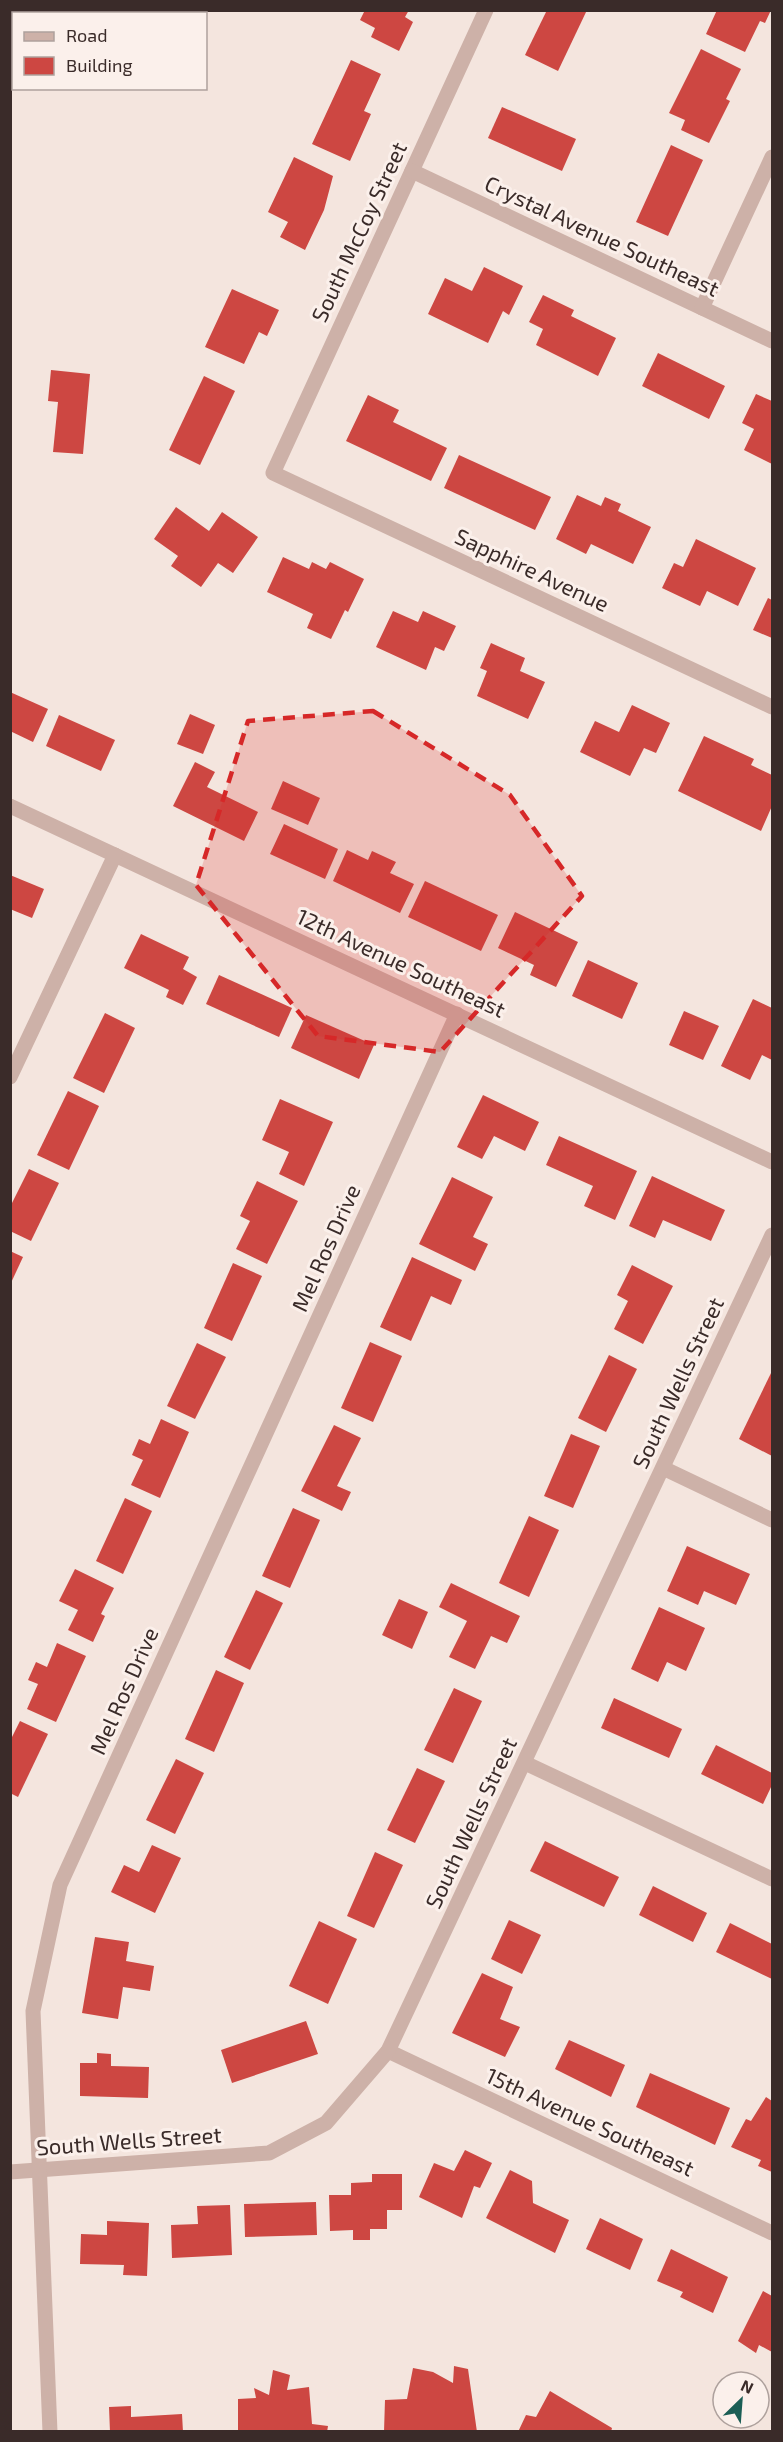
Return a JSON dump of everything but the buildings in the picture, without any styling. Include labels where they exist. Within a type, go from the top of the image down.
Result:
[{"type":"street","name":"South McCoy Street","points":[[273,472],[486,10]]},
{"type":"street","points":[[702,308],[772,157]]},
{"type":"street","name":"Crystal Avenue Southeast","points":[[412,171],[772,341]]},
{"type":"street","name":"Sapphire Avenue","points":[[273,472],[772,707]]},
{"type":"street","name":"12th Avenue Southeast","points":[[10,806],[772,1162]]},
{"type":"street","points":[[10,1077],[114,855]]},
{"type":"street","name":"Mel Ros Drive","points":[[50,2432],[33,2011],[60,1885],[457,1014]]},
{"type":"street","name":"South Wells Street","points":[[10,2172],[269,2152],[326,2123],[388,2051],[772,1235]]},
{"type":"street","points":[[663,1468],[772,1520]]},
{"type":"street","points":[[525,1763],[772,1879]]},
{"type":"street","name":"15th Avenue Southeast","points":[[388,2051],[772,2233]]},
{"type":"highlighted area","points":[[373,711],[510,795],[582,896],[440,1052],[318,1036],[196,885],[248,721]]}]
